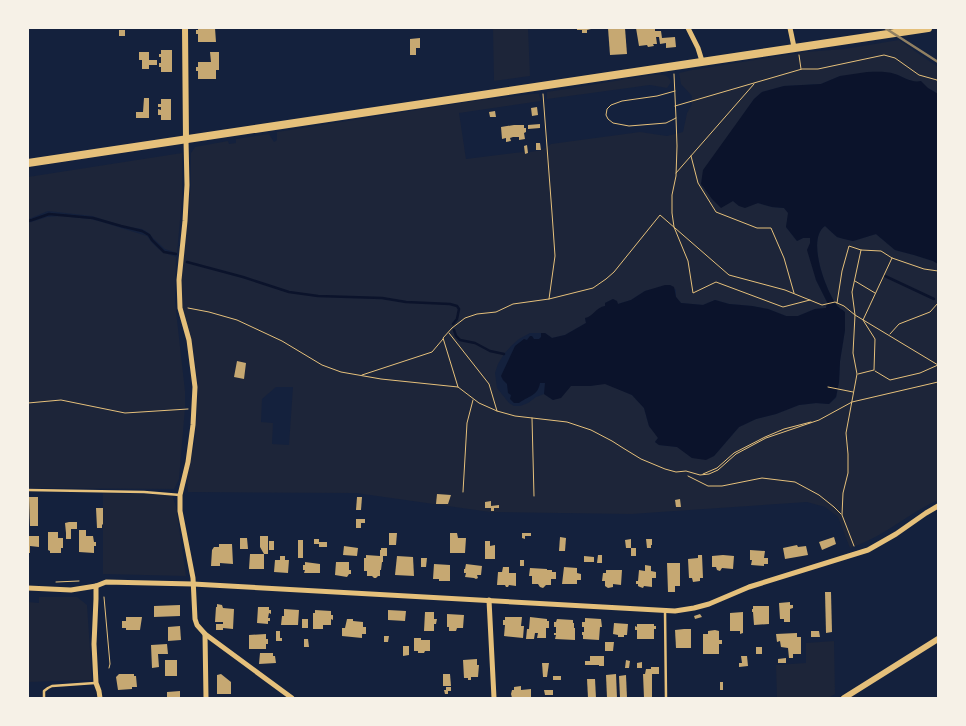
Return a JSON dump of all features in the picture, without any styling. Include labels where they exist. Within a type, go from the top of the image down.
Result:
[{"type":"main road","points":[[28,163],[928,28]]},
{"type":"street","points":[[185,28],[187,185],[179,280],[180,308],[189,340],[195,387],[188,462],[180,495],[180,511],[189,555],[195,619],[197,625],[205,634],[292,698]]},
{"type":"street","points":[[688,28],[702,61]]},
{"type":"street","points":[[790,28],[796,47]]},
{"type":"street","points":[[28,588],[71,590],[96,586],[106,582],[193,584],[675,611],[710,604],[749,587],[857,554],[879,545],[938,506]]},
{"type":"street","points":[[96,586],[94,644],[96,683],[100,698]]},
{"type":"street","points":[[489,600],[494,698]]},
{"type":"street","points":[[205,634],[206,698]]},
{"type":"street","points":[[844,698],[938,639]]},
{"type":"lane","points":[[28,490],[144,492],[180,495]]},
{"type":"lane","points":[[665,610],[666,698]]},
{"type":"lane","points":[[44,698],[44,691],[52,686],[96,683]]},
{"type":"path","points":[[796,47],[802,69]]},
{"type":"path","points":[[675,106],[802,69],[818,69],[884,55],[895,58],[919,75],[937,80],[938,82]]},
{"type":"path","points":[[673,65],[677,146],[672,213],[674,227],[688,262],[693,293],[716,282],[783,308],[810,300]]},
{"type":"path","points":[[676,174],[754,83]]},
{"type":"path","points":[[542,85],[555,256],[549,299]]},
{"type":"path","points":[[675,91],[657,96],[622,101],[611,105],[607,109],[606,115],[613,123],[629,126],[666,123],[676,118]]},
{"type":"path","points":[[691,156],[698,184],[716,212],[757,228],[771,228],[784,258],[794,293]]},
{"type":"path","points":[[361,376],[432,352],[452,328],[465,318],[477,314],[496,312],[514,304],[549,299],[592,288],[614,272],[660,215],[729,275],[777,287],[822,305],[836,303],[844,306],[863,320],[938,365]]},
{"type":"path","points":[[836,303],[849,246],[861,250],[881,251],[892,258],[924,269],[938,271]]},
{"type":"path","points":[[857,554],[842,515],[843,493],[848,473],[846,433],[857,374],[853,353],[855,314],[852,292],[861,250]]},
{"type":"path","points":[[863,320],[892,258]]},
{"type":"path","points":[[855,281],[876,294]]},
{"type":"path","points":[[889,335],[899,324],[930,312],[938,303]]},
{"type":"path","points":[[180,308],[193,308],[237,320],[282,342],[322,365],[341,372],[381,379],[458,387],[497,412],[567,422],[591,430],[641,459],[664,469],[676,472],[686,471],[700,475],[717,468],[734,453],[765,437],[819,420],[852,402],[938,382]]},
{"type":"path","points":[[863,320],[875,339],[874,370]]},
{"type":"path","points":[[449,332],[488,384],[497,412]]},
{"type":"path","points":[[443,338],[458,387]]},
{"type":"path","points":[[857,374],[874,370],[890,380],[920,373],[938,365]]},
{"type":"path","points":[[828,387],[854,393]]},
{"type":"path","points":[[463,492],[467,423],[474,399]]},
{"type":"path","points":[[28,403],[61,400],[125,413],[185,408],[194,409]]},
{"type":"path","points":[[532,418],[534,496]]},
{"type":"path","points":[[690,472],[694,478]]},
{"type":"path","points":[[688,476],[708,486],[722,486],[762,478],[795,482],[819,495],[842,515]]},
{"type":"path","points":[[52,582],[79,581]]},
{"type":"path","points":[[102,593],[105,606],[109,668]]},
{"type":"shaded area","points":[[493,28],[528,28],[530,76],[494,81]]},
{"type":"shaded area","points":[[899,40],[938,67],[938,94],[895,74],[840,76],[821,84],[784,86],[762,92],[754,99],[743,115],[733,201],[739,206],[758,203],[784,208],[789,213],[786,227],[797,241],[803,238],[810,238],[816,280],[827,302],[826,308],[815,309],[798,316],[786,316],[768,309],[729,304],[715,300],[703,305],[681,303],[676,297],[676,290],[670,285],[645,291],[631,300],[618,304],[613,299],[605,303],[605,306],[589,318],[585,318],[586,323],[565,335],[552,338],[545,333],[530,333],[519,339],[504,354],[498,364],[495,373],[497,388],[509,403],[514,406],[520,406],[544,394],[553,400],[571,385],[590,386],[605,383],[632,395],[644,408],[649,426],[658,438],[655,442],[659,445],[678,447],[692,458],[714,456],[739,427],[756,419],[799,405],[829,404],[836,398],[845,330],[845,312],[837,305],[827,288],[817,253],[817,242],[825,226],[837,237],[853,241],[876,234],[895,250],[938,264],[938,500],[874,538],[850,548],[838,517],[825,507],[807,502],[631,514],[490,512],[356,493],[188,492],[187,477],[195,439],[198,385],[193,350],[182,306],[181,280],[191,185],[191,153],[195,147],[228,141],[229,144],[236,143],[236,139],[269,134],[274,142],[277,140],[277,132],[474,101],[532,94],[539,94],[541,101],[459,113],[466,159],[523,152],[528,154],[542,150],[551,144],[640,132],[667,136],[683,132],[687,113],[692,104],[692,96],[681,84],[679,73],[805,52],[844,49]],"holes":[[[276,387],[293,387],[289,445],[272,444],[273,423],[261,422],[262,399]]]},
{"type":"shaded area","points":[[867,72],[888,72],[911,80],[921,81],[938,94],[938,264],[895,250],[876,234],[853,241],[837,237],[825,226],[817,242],[817,253],[827,288],[837,305],[845,312],[845,330],[839,382],[836,397],[829,404],[799,405],[756,419],[739,427],[714,456],[706,460],[692,458],[677,447],[659,445],[655,442],[658,438],[649,426],[644,408],[632,395],[605,384],[571,386],[561,398],[553,400],[544,394],[545,383],[540,383],[535,393],[519,403],[514,403],[510,399],[511,395],[508,393],[507,384],[501,376],[515,346],[524,339],[527,340],[530,336],[534,339],[539,339],[541,333],[545,333],[552,338],[565,335],[586,323],[585,318],[613,299],[618,304],[631,300],[645,291],[670,285],[674,287],[676,297],[681,303],[703,305],[715,300],[729,304],[768,309],[786,316],[798,316],[815,309],[826,308],[827,302],[816,280],[807,250],[810,238],[803,238],[797,241],[786,227],[788,213],[784,208],[758,203],[745,208],[733,201],[721,208],[701,184],[703,170],[754,99],[762,92],[784,86],[821,84],[840,76]]},
{"type":"shaded area","points":[[652,75],[666,76],[671,82],[667,88],[650,85],[547,99],[547,92]]},
{"type":"shaded area","points":[[182,153],[182,199],[177,253],[165,249],[149,233],[142,229],[123,226],[92,216],[48,211],[28,219],[28,177]]},
{"type":"shaded area","points":[[62,216],[91,219],[147,236],[160,250],[176,257],[175,302],[185,391],[185,408],[179,479],[174,489],[28,488],[28,223],[47,217]]},
{"type":"shaded area","points":[[103,493],[172,495],[176,507],[186,576],[103,574]]},
{"type":"shaded area","points":[[39,597],[77,597],[87,605],[92,680],[28,682],[28,602],[39,603]]},
{"type":"shaded area","points":[[834,641],[835,694],[828,698],[777,698],[776,665],[806,663],[806,643]]},
{"type":"building","points":[[198,28],[215,28],[216,42],[198,42],[196,30]]},
{"type":"building","points":[[577,28],[591,29],[587,30],[587,33],[582,33],[582,30],[577,30]]},
{"type":"building","points":[[608,28],[625,28],[627,54],[610,55]]},
{"type":"building","points":[[636,28],[655,28],[655,31],[661,31],[662,38],[675,37],[676,47],[666,48],[666,43],[660,44],[659,37],[656,37],[657,44],[653,44],[654,46],[639,46]]},
{"type":"building","points":[[119,30],[125,30],[125,36],[119,36]]},
{"type":"building","points":[[420,38],[420,48],[416,48],[416,55],[410,55],[410,39]]},
{"type":"building","points":[[161,50],[172,50],[172,72],[161,72],[159,63],[161,63],[161,57],[159,57],[159,54],[161,54]]},
{"type":"building","points":[[139,52],[149,52],[149,60],[157,60],[157,65],[149,65],[149,69],[142,69],[142,60],[139,60]]},
{"type":"building","points":[[210,52],[219,52],[219,70],[216,70],[216,79],[198,79],[196,67],[198,67],[198,62],[211,62]]},
{"type":"building","points":[[144,98],[149,98],[149,118],[136,118],[136,112],[143,112]]},
{"type":"building","points":[[161,99],[171,99],[171,120],[161,120],[161,115],[158,115],[158,109],[161,110],[161,107],[158,107],[158,104],[161,104]]},
{"type":"building","points":[[537,107],[538,115],[532,116],[531,108]]},
{"type":"building","points":[[495,111],[496,117],[490,117],[489,112]]},
{"type":"building","points":[[540,124],[540,128],[528,129],[528,125]]},
{"type":"building","points":[[524,125],[524,128],[526,128],[524,133],[525,139],[519,140],[519,137],[513,137],[510,138],[511,141],[506,142],[506,138],[502,139],[501,127]]},
{"type":"building","points":[[536,143],[540,143],[541,150],[536,150]]},
{"type":"building","points":[[527,145],[528,153],[525,154],[524,146]]},
{"type":"building","points":[[237,361],[246,363],[244,379],[234,377]]},
{"type":"building","points":[[437,494],[451,495],[448,504],[436,504]]},
{"type":"building","points":[[29,497],[38,497],[38,526],[30,526]]},
{"type":"building","points":[[357,497],[362,497],[361,510],[356,510]]},
{"type":"building","points":[[680,499],[681,507],[676,507],[675,500]]},
{"type":"building","points":[[491,501],[491,506],[499,505],[499,508],[494,508],[494,511],[491,511],[491,508],[485,508],[485,502]]},
{"type":"building","points":[[96,508],[103,508],[102,528],[97,528]]},
{"type":"building","points":[[356,519],[365,519],[365,523],[361,523],[361,528],[356,528]]},
{"type":"building","points":[[77,522],[77,529],[71,529],[71,539],[66,539],[65,523]]},
{"type":"building","points":[[79,530],[86,530],[86,536],[93,536],[94,542],[96,542],[94,553],[79,552]]},
{"type":"building","points":[[48,532],[58,532],[58,538],[63,538],[61,553],[50,553],[48,550]]},
{"type":"building","points":[[389,533],[397,533],[396,545],[389,545]]},
{"type":"building","points":[[450,533],[457,533],[458,538],[466,538],[465,553],[450,553]]},
{"type":"building","points":[[522,533],[531,533],[531,536],[525,536],[525,539],[522,538]]},
{"type":"building","points":[[28,536],[39,536],[39,547],[30,546],[30,553],[28,553]]},
{"type":"building","points":[[260,536],[268,536],[268,554],[264,554],[260,547]]},
{"type":"building","points":[[560,537],[566,538],[565,551],[559,551]]},
{"type":"building","points":[[834,537],[836,544],[822,550],[819,542]]},
{"type":"building","points":[[240,538],[247,538],[248,549],[240,549]]},
{"type":"building","points":[[314,539],[319,539],[319,542],[327,542],[327,547],[319,547],[319,544],[314,544]]},
{"type":"building","points":[[631,539],[631,548],[626,548],[625,540]]},
{"type":"building","points":[[646,539],[652,539],[651,548],[647,548]]},
{"type":"building","points":[[298,540],[303,540],[303,558],[298,558]]},
{"type":"building","points":[[269,541],[274,541],[274,550],[269,550]]},
{"type":"building","points":[[485,541],[490,541],[490,546],[495,545],[495,559],[485,559]]},
{"type":"building","points":[[219,544],[232,544],[233,564],[220,563],[220,566],[211,566],[212,550],[214,547],[219,547]]},
{"type":"building","points":[[797,545],[798,547],[806,546],[808,555],[785,559],[783,548]]},
{"type":"building","points":[[344,546],[358,548],[357,556],[343,555]]},
{"type":"building","points":[[381,548],[387,548],[387,556],[383,556],[380,576],[374,578],[367,576],[367,571],[364,571],[364,558],[366,558],[366,555],[380,556]]},
{"type":"building","points":[[631,548],[636,548],[636,556],[631,556]]},
{"type":"building","points":[[750,550],[765,551],[764,558],[768,558],[768,564],[764,564],[764,566],[751,565]]},
{"type":"building","points":[[250,554],[264,554],[264,569],[249,569]]},
{"type":"building","points":[[598,555],[602,555],[602,563],[597,563]]},
{"type":"building","points":[[698,555],[702,555],[703,578],[700,578],[700,581],[693,582],[692,578],[689,578],[688,559],[698,558]]},
{"type":"building","points":[[280,556],[285,556],[285,560],[289,560],[288,573],[274,572],[275,560],[280,560]]},
{"type":"building","points":[[397,556],[413,557],[414,576],[395,575]]},
{"type":"building","points":[[584,556],[594,557],[594,562],[584,562]]},
{"type":"building","points":[[712,556],[734,556],[733,569],[722,568],[720,571],[716,567],[712,567]]},
{"type":"building","points":[[421,558],[427,558],[426,567],[421,567]]},
{"type":"building","points":[[520,560],[524,560],[524,566],[520,566]]},
{"type":"building","points":[[305,562],[320,564],[320,573],[304,573],[303,565],[305,565]]},
{"type":"building","points":[[336,562],[349,562],[351,574],[347,577],[335,575]]},
{"type":"building","points":[[667,563],[680,563],[680,586],[675,586],[675,592],[668,592]]},
{"type":"building","points":[[434,564],[450,565],[450,581],[433,579]]},
{"type":"building","points":[[466,564],[482,566],[481,575],[477,575],[478,578],[476,579],[465,577],[464,569]]},
{"type":"building","points":[[645,565],[651,566],[651,571],[656,572],[656,578],[652,578],[652,587],[644,586],[643,588],[636,584],[636,581],[638,581],[639,570],[645,571]]},
{"type":"building","points":[[503,567],[509,567],[509,573],[516,573],[516,586],[509,585],[506,587],[505,585],[497,585],[498,572],[502,572]]},
{"type":"building","points":[[564,567],[577,568],[577,573],[581,574],[581,580],[577,580],[577,584],[562,584]]},
{"type":"building","points":[[530,568],[552,570],[552,572],[556,572],[556,579],[551,579],[551,585],[546,585],[543,588],[538,584],[532,584],[532,576],[529,576]]},
{"type":"building","points":[[606,570],[622,570],[621,585],[613,584],[613,587],[608,588],[605,586],[605,581],[602,581],[603,573],[606,573]]},
{"type":"building","points":[[825,592],[831,592],[832,632],[826,633]]},
{"type":"building","points":[[790,602],[793,608],[790,609],[790,622],[784,622],[784,619],[780,619],[779,603]]},
{"type":"building","points":[[217,604],[222,605],[223,608],[234,609],[233,629],[223,628],[223,630],[216,630],[216,624],[223,624],[223,622],[215,622]]},
{"type":"building","points":[[180,605],[180,616],[154,617],[154,606]]},
{"type":"building","points":[[753,606],[769,606],[769,624],[754,625]]},
{"type":"building","points":[[258,607],[269,607],[269,610],[271,610],[268,624],[257,623]]},
{"type":"building","points":[[284,609],[299,610],[298,625],[281,625]]},
{"type":"building","points":[[315,610],[331,611],[333,620],[331,619],[331,625],[323,625],[323,629],[313,629],[313,613],[315,613]]},
{"type":"building","points":[[388,610],[406,611],[405,621],[388,620]]},
{"type":"building","points":[[425,612],[434,612],[434,619],[437,619],[436,624],[434,624],[434,631],[424,631]]},
{"type":"building","points":[[743,612],[743,633],[740,634],[740,631],[730,631],[730,613]]},
{"type":"building","points":[[447,614],[464,615],[463,628],[449,631],[449,627],[447,627]]},
{"type":"building","points":[[700,614],[702,617],[695,619],[694,616]]},
{"type":"building","points":[[126,617],[142,617],[140,630],[126,630],[126,628],[122,628],[122,621],[126,621]]},
{"type":"building","points":[[505,617],[522,617],[521,626],[524,626],[523,638],[504,636],[505,625],[503,625],[503,620],[505,620]]},
{"type":"building","points":[[530,617],[547,619],[549,621],[549,628],[546,628],[546,638],[537,638],[538,633],[535,633],[534,639],[526,639]]},
{"type":"building","points":[[585,618],[601,619],[602,627],[600,627],[599,640],[583,639],[582,632],[584,632],[584,627],[582,627],[582,622],[585,622]]},
{"type":"building","points":[[302,619],[308,619],[308,628],[302,628]]},
{"type":"building","points":[[347,619],[363,622],[363,627],[366,627],[366,634],[362,634],[362,638],[342,636],[342,628],[345,628]]},
{"type":"building","points":[[557,619],[573,620],[575,640],[555,639],[556,627],[554,627],[554,622]]},
{"type":"building","points":[[614,623],[628,624],[627,635],[618,637],[618,635],[613,634]]},
{"type":"building","points":[[637,624],[654,624],[656,629],[654,629],[654,639],[637,639],[635,626],[637,627]]},
{"type":"building","points":[[180,626],[181,640],[168,641],[168,627]]},
{"type":"building","points":[[691,629],[691,648],[676,648],[675,630]]},
{"type":"building","points":[[276,631],[280,631],[282,641],[276,641]]},
{"type":"building","points":[[708,631],[719,631],[719,640],[722,640],[722,644],[719,644],[719,654],[703,654],[703,634],[708,634]]},
{"type":"building","points":[[811,631],[819,631],[820,637],[811,637]]},
{"type":"building","points":[[797,633],[797,637],[801,637],[801,654],[793,654],[793,658],[789,658],[788,648],[781,647],[780,641],[777,642],[776,634]]},
{"type":"building","points":[[266,634],[268,644],[266,644],[266,649],[249,649],[249,635]]},
{"type":"building","points":[[384,636],[389,636],[388,642],[384,642]]},
{"type":"building","points":[[414,638],[430,640],[430,651],[418,653],[418,651],[414,651]]},
{"type":"building","points":[[304,639],[308,639],[309,647],[304,647]]},
{"type":"building","points":[[605,642],[614,642],[613,651],[605,651]]},
{"type":"building","points":[[167,644],[168,654],[158,654],[159,667],[152,668],[151,645]]},
{"type":"building","points":[[403,646],[409,646],[409,655],[403,656]]},
{"type":"building","points":[[756,647],[762,647],[762,654],[756,654]]},
{"type":"building","points":[[260,653],[273,653],[276,663],[259,664]]},
{"type":"building","points":[[590,656],[604,656],[604,666],[585,665],[585,661],[590,661]]},
{"type":"building","points":[[741,656],[747,656],[748,666],[739,667],[739,663],[742,663]]},
{"type":"building","points":[[786,658],[786,663],[778,663],[778,659]]},
{"type":"building","points":[[477,659],[477,665],[479,665],[478,677],[471,677],[471,680],[464,678],[463,660]]},
{"type":"building","points":[[165,660],[177,660],[177,676],[165,676]]},
{"type":"building","points":[[626,660],[630,661],[629,668],[625,668]]},
{"type":"building","points":[[642,662],[642,668],[637,668],[637,663]]},
{"type":"building","points":[[542,663],[549,663],[547,677],[543,677]]},
{"type":"building","points":[[651,667],[659,667],[659,674],[652,674],[652,697],[644,698],[643,674],[645,674],[646,669],[651,669]]},
{"type":"building","points":[[119,674],[134,674],[137,687],[118,690],[116,677]]},
{"type":"building","points":[[221,674],[231,682],[231,694],[217,694],[217,675]]},
{"type":"building","points":[[443,674],[450,674],[451,686],[443,686]]},
{"type":"building","points":[[616,674],[617,698],[607,698],[606,675]]},
{"type":"building","points":[[626,675],[627,698],[620,698],[619,676]]},
{"type":"building","points":[[553,676],[561,676],[561,680],[553,680]]},
{"type":"building","points":[[587,679],[595,679],[596,698],[588,698]]},
{"type":"building","points":[[720,682],[723,682],[723,690],[720,690]]},
{"type":"building","points":[[521,686],[521,690],[531,689],[531,698],[512,698],[511,694],[514,687]]},
{"type":"building","points":[[446,687],[451,687],[451,691],[448,691],[448,694],[445,694],[444,690],[446,690]]},
{"type":"building","points":[[544,690],[553,690],[553,695],[545,695]]},
{"type":"building","points":[[180,691],[180,698],[167,698],[167,692]]},
{"type":"waterway","points":[[28,221],[49,214],[93,218],[142,231],[149,235],[164,252],[176,254]]},
{"type":"waterway","points":[[187,262],[289,292],[318,296],[382,298],[406,302],[450,304],[457,306],[459,309],[457,319],[453,324]]},
{"type":"waterway","points":[[885,276],[934,299]]},
{"type":"waterway","points":[[454,330],[460,340],[475,343],[490,351],[504,354]]},
{"type":"railway","points":[[885,28],[938,62]]}]
